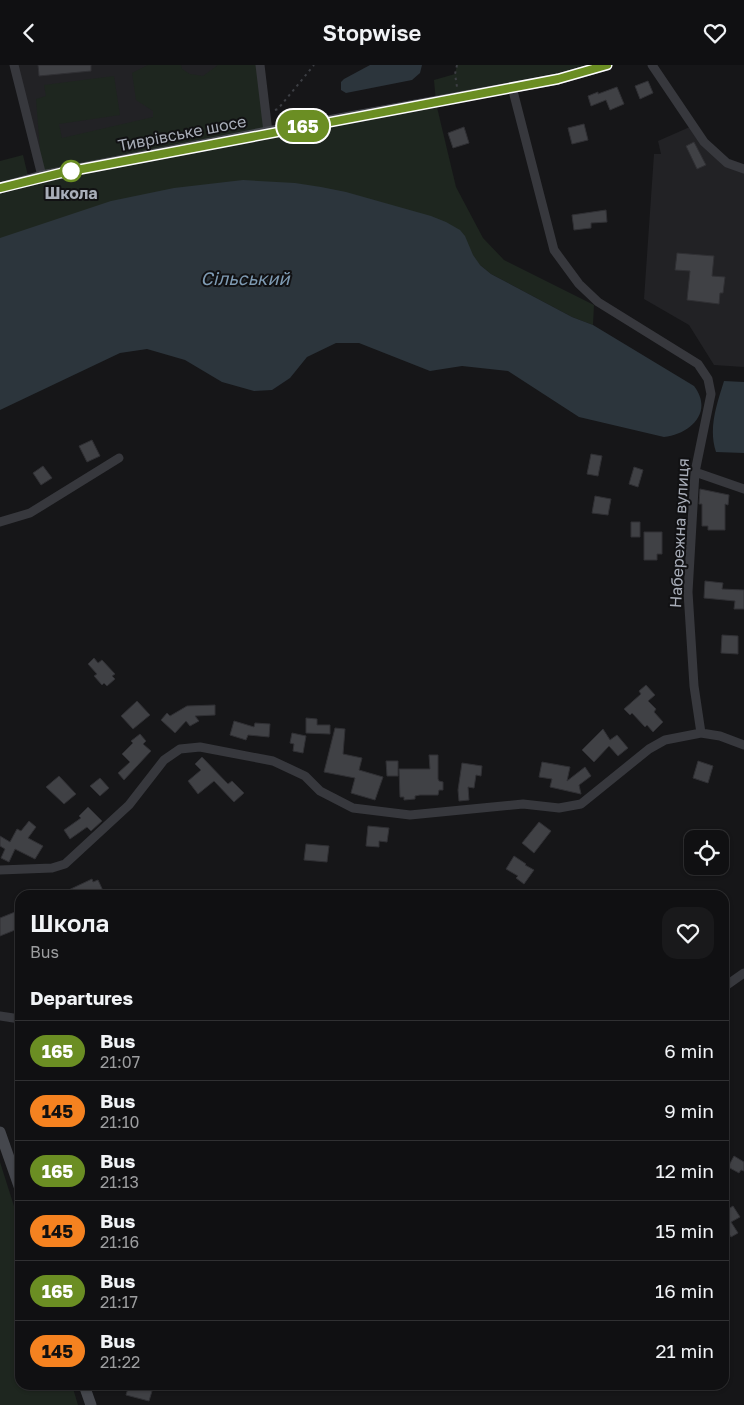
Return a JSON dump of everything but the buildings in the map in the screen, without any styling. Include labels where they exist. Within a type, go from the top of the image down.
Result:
[{"type":"main road","name":"Тиврівське шосе","points":[[0,188],[42,177],[568,77],[607,65]]},
{"type":"main road","points":[[0,1132],[15,1175]]},
{"type":"main road","points":[[86,1390],[91,1405]]},
{"type":"street","points":[[14,65],[42,177]]},
{"type":"street","points":[[260,65],[268,133]]},
{"type":"street","points":[[652,65],[704,142],[727,163],[744,169]]},
{"type":"street","name":"Набережна вулиця","points":[[512,87],[554,250],[579,284],[598,302],[687,356],[698,365],[708,379],[711,394],[695,472],[688,592],[694,686],[701,733]]},
{"type":"street","points":[[0,522],[30,513],[119,458]]},
{"type":"street","points":[[695,472],[744,489]]},
{"type":"street","points":[[0,870],[52,868],[65,864],[129,805],[164,761],[180,749],[200,747],[273,761],[306,776],[320,791],[354,808],[410,815],[524,804],[559,808],[581,804],[649,749],[665,741],[701,733],[720,736],[744,745]]},
{"type":"street","points":[[729,984],[744,973]]},
{"type":"street","points":[[0,1016],[15,1018]]},
{"type":"path","points":[[266,112],[278,109],[314,65]]},
{"type":"path","points":[[457,65],[455,75],[460,98]]},
{"type":"shaded area","points":[[14,65],[260,65],[42,176]]},
{"type":"shaded area","points":[[148,65],[181,65],[182,69],[190,74],[203,76],[218,65],[260,65],[268,132],[436,102],[434,80],[455,74],[457,65],[607,65],[436,103],[456,187],[483,238],[504,260],[594,305],[593,325],[572,317],[491,274],[480,265],[0,250],[0,161],[23,155],[29,180],[42,176],[36,99],[46,96],[44,85],[114,76],[120,115],[59,124],[62,138],[153,117],[153,111],[136,100],[132,73]]},
{"type":"shaded area","points":[[692,126],[719,157],[744,169],[744,367],[714,365],[689,325],[644,299],[654,154],[661,154],[658,141]]},
{"type":"shaded area","points":[[0,1162],[15,1209],[15,1390],[74,1390],[78,1405],[0,1405]]},
{"type":"water","points":[[370,65],[422,65],[420,73],[412,80],[346,93],[341,90],[341,82],[344,79]]},
{"type":"water","name":"Сільський","points":[[243,180],[295,183],[346,192],[446,222],[460,230],[480,265],[491,274],[572,317],[593,325],[694,386],[700,396],[700,413],[690,426],[674,435],[664,437],[579,417],[508,371],[462,366],[430,371],[359,343],[336,343],[307,357],[290,378],[272,390],[254,391],[222,382],[185,360],[147,349],[120,353],[0,410],[0,238],[111,201],[174,188]]},
{"type":"water","points":[[724,381],[744,382],[744,453],[716,452],[713,425]]},
{"type":"bus line","name":"165","points":[[0,188],[61,173],[558,79],[607,65]]},
{"type":"place","name":"Школа","points":[[71,171]]}]
